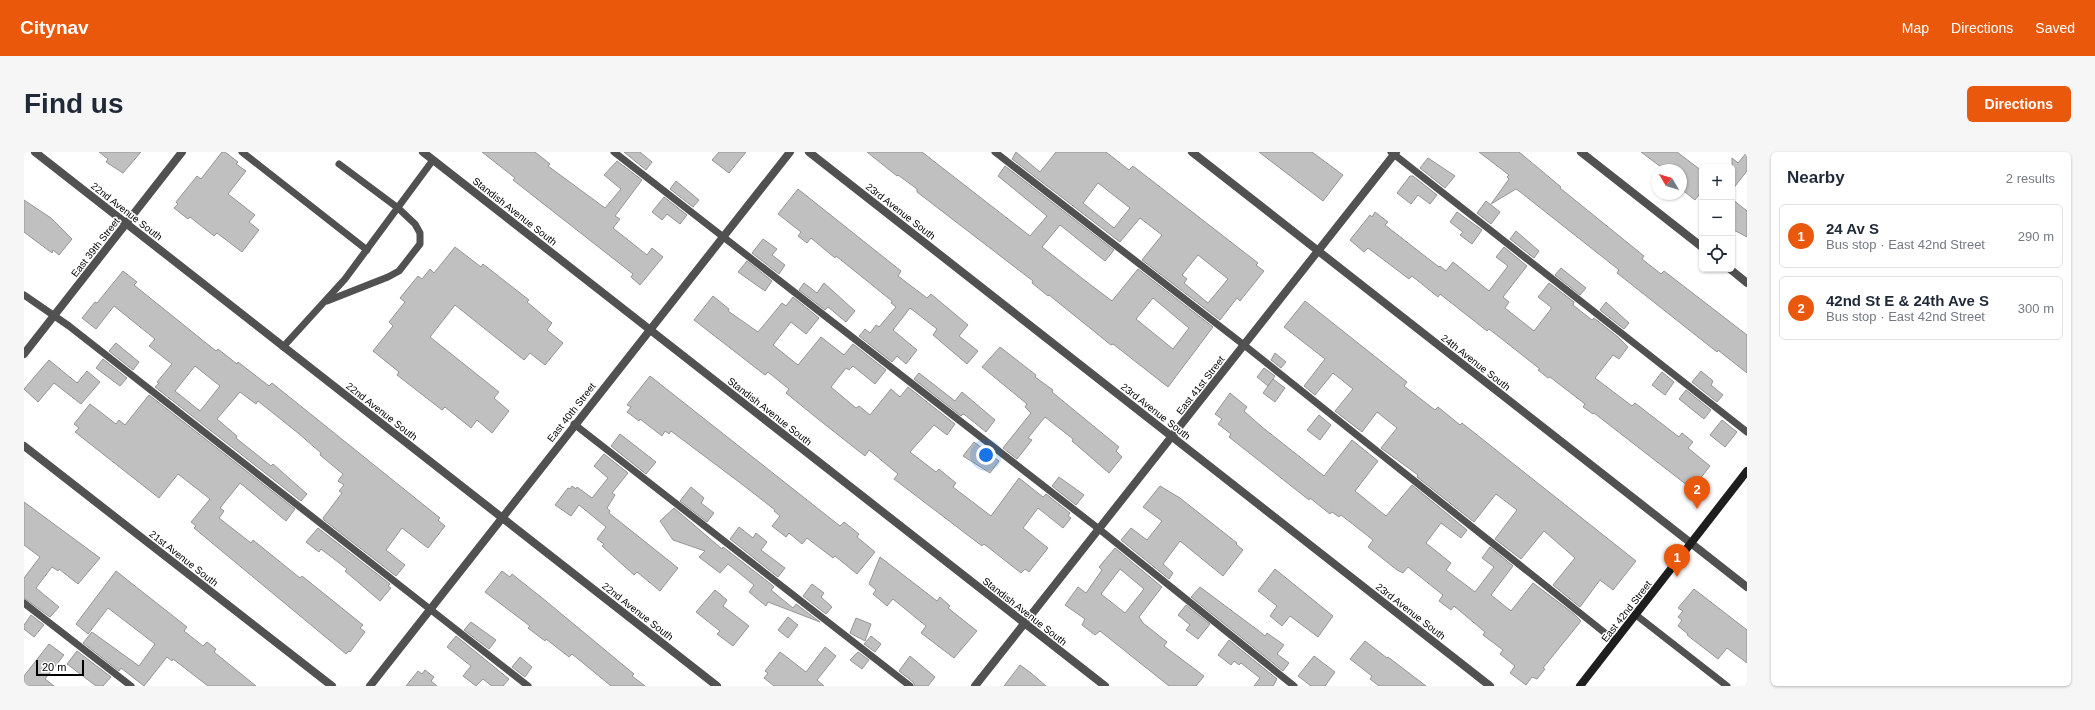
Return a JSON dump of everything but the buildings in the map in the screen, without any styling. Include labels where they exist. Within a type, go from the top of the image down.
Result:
[{"type":"street","name":"22nd Avenue South","points":[[35,152],[717,686]]},
{"type":"street","name":"East 39th Street","points":[[24,354],[182,152]]},
{"type":"street","name":"Standish Avenue South","points":[[423,152],[1105,686]]},
{"type":"street","name":"East 40th Street","points":[[370,686],[431,610],[574,424],[790,152]]},
{"type":"street","name":"23rd Avenue South","points":[[809,152],[1490,686]]},
{"type":"street","name":"24th Avenue South","points":[[1192,152],[1747,587]]},
{"type":"street","points":[[1581,152],[1699,245]]},
{"type":"street","name":"East 41st Street","points":[[975,686],[1394,153]]},
{"type":"street","points":[[1734,272],[1747,283]]},
{"type":"street","name":"21st Avenue South","points":[[24,446],[332,686]]},
{"type":"street","name":"East 42nd Street","points":[[1580,686],[1746,473]]},
{"type":"lane","points":[[242,152],[367,250]]},
{"type":"lane","points":[[614,152],[1099,529],[1294,686]]},
{"type":"lane","points":[[995,152],[1244,345],[1615,641]]},
{"type":"lane","points":[[1394,153],[1747,432]]},
{"type":"lane","points":[[283,347],[345,279],[433,160]]},
{"type":"lane","points":[[325,302],[388,277],[399,271],[420,244],[420,234],[415,224],[398,208],[340,164]]},
{"type":"lane","points":[[24,295],[69,326],[528,686]]},
{"type":"lane","points":[[574,424],[910,686]]},
{"type":"lane","points":[[24,603],[131,686]]},
{"type":"lane","points":[[1636,615],[1727,686]]},
{"type":"place","name":"42nd St E & 24th Ave S","points":[[1697,509]]},
{"type":"place","name":"24 Av S","points":[[1677,577]]}]
